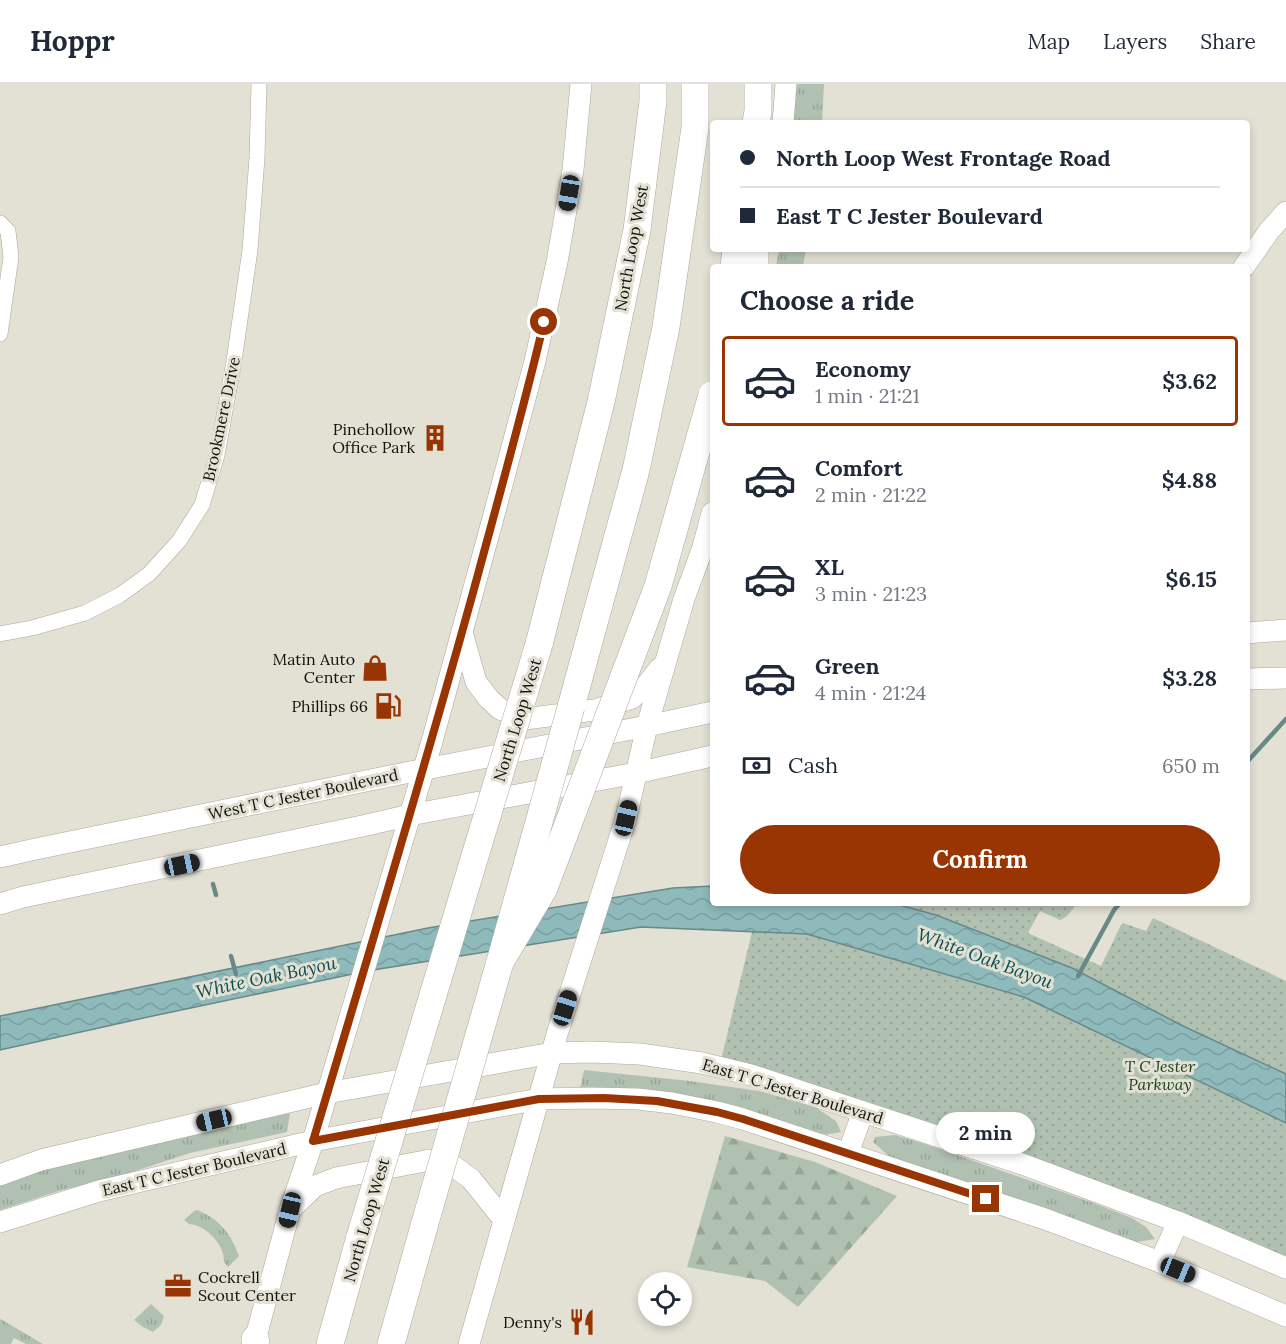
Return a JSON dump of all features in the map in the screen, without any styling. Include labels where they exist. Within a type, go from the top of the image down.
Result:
[{"type":"highway","name":"North Loop West","points":[[330,1344],[539,644],[601,402],[638,230],[653,101],[652,84]]},
{"type":"highway","points":[[392,1344],[501,962],[636,470],[666,327],[695,128],[695,84]]},
{"type":"highway","points":[[756,84],[757,120]]},
{"type":"highway","points":[[501,962],[544,888],[658,586],[710,402]]},
{"type":"main road","points":[[255,1342],[290,1210],[313,1141],[423,770],[535,361],[557,262],[573,170],[581,84]]},
{"type":"main road","points":[[783,120],[786,84]]},
{"type":"main road","points":[[1246,264],[1269,231],[1286,212]]},
{"type":"main road","points":[[469,1344],[558,1030],[626,818],[647,726],[665,662],[710,521]]},
{"type":"main road","points":[[1250,633],[1286,630]]},
{"type":"main road","points":[[462,631],[476,682],[500,709],[525,719],[595,710],[632,698],[645,687],[665,662]]},
{"type":"main road","points":[[1250,679],[1285,678]]},
{"type":"main road","name":"West T C Jester Boulevard","points":[[0,857],[359,782],[710,712]]},
{"type":"main road","points":[[0,904],[23,897],[410,815],[636,773],[710,756]]},
{"type":"main road","name":"East T C Jester Boulevard","points":[[0,1175],[41,1160],[327,1093],[552,1053],[640,1054],[702,1063],[751,1075],[1022,1164],[1178,1222],[1286,1268]]},
{"type":"main road","name":"East T C Jester Boulevard","points":[[0,1222],[99,1191],[313,1141],[539,1099],[617,1098],[672,1103],[726,1114],[848,1153],[1045,1219],[1160,1262],[1286,1316]]},
{"type":"main road","points":[[848,1153],[862,1112]]},
{"type":"main road","points":[[290,1210],[315,1186],[336,1178],[430,1160],[452,1166],[471,1179],[504,1220]]},
{"type":"main road","points":[[1160,1262],[1178,1222]]},
{"type":"street","name":"Brookmere Drive","points":[[0,634],[32,628],[85,613],[120,595],[149,574],[179,541],[202,505],[217,455],[234,361],[250,250],[257,158],[259,84]]},
{"type":"street","points":[[0,223],[8,231],[11,257],[0,334]]},
{"type":"green space","points":[[796,84],[824,84],[822,120],[793,120]]},
{"type":"green space","points":[[778,252],[806,252],[804,264],[776,264]]},
{"type":"green space","name":"T C Jester Parkway","points":[[758,906],[1075,906],[1066,917],[1060,920],[1040,911],[1028,933],[1101,966],[1123,923],[1146,931],[1153,918],[1286,981],[1286,1260],[721,1060]]},
{"type":"green space","points":[[584,1070],[759,1091],[815,1107],[836,1121],[841,1132],[813,1137],[580,1089]]},
{"type":"green space","points":[[290,1113],[287,1132],[190,1153],[114,1178],[62,1190],[0,1210],[0,1186],[25,1174],[80,1158]]},
{"type":"green space","points":[[895,1135],[1132,1218],[1146,1227],[1155,1239],[1137,1242],[890,1157],[873,1142],[875,1137]]},
{"type":"green space","points":[[725,1136],[815,1162],[897,1196],[798,1307],[765,1281],[687,1267]]},
{"type":"green space","points":[[197,1210],[218,1222],[232,1240],[239,1256],[228,1267],[213,1237],[202,1228],[184,1220]]},
{"type":"green space","points":[[151,1304],[164,1316],[161,1325],[153,1332],[134,1320]]},
{"type":"green space","points":[[0,1319],[43,1344],[26,1344],[14,1338],[11,1344],[0,1344]]},
{"type":"water","name":"White Oak Bayou","points":[[710,886],[710,906],[903,906],[936,915],[1072,968],[1183,1026],[1286,1074],[1286,1123],[1024,997],[807,934],[641,927],[367,971],[0,1050],[0,1016],[428,928],[673,888]]},
{"type":"waterway","points":[[1250,759],[1286,719]]},
{"type":"waterway","points":[[213,884],[216,895]]},
{"type":"waterway","points":[[1078,976],[1117,906]]},
{"type":"waterway","name":"White Oak Bayou","points":[[231,956],[236,974]]},
{"type":"place","name":"Pinehollow Office Park","points":[[435,438]]},
{"type":"place","name":"Matin Auto Center","points":[[375,668]]},
{"type":"place","name":"Phillips 66","points":[[388,706]]},
{"type":"place","name":"Cockrell Scout Center","points":[[178,1286]]},
{"type":"place","name":"Denny's","points":[[582,1322]]},
{"type":"route","points":[[544,322],[431,746],[313,1141],[539,1099],[638,1099],[672,1103],[743,1119],[986,1199]]}]
